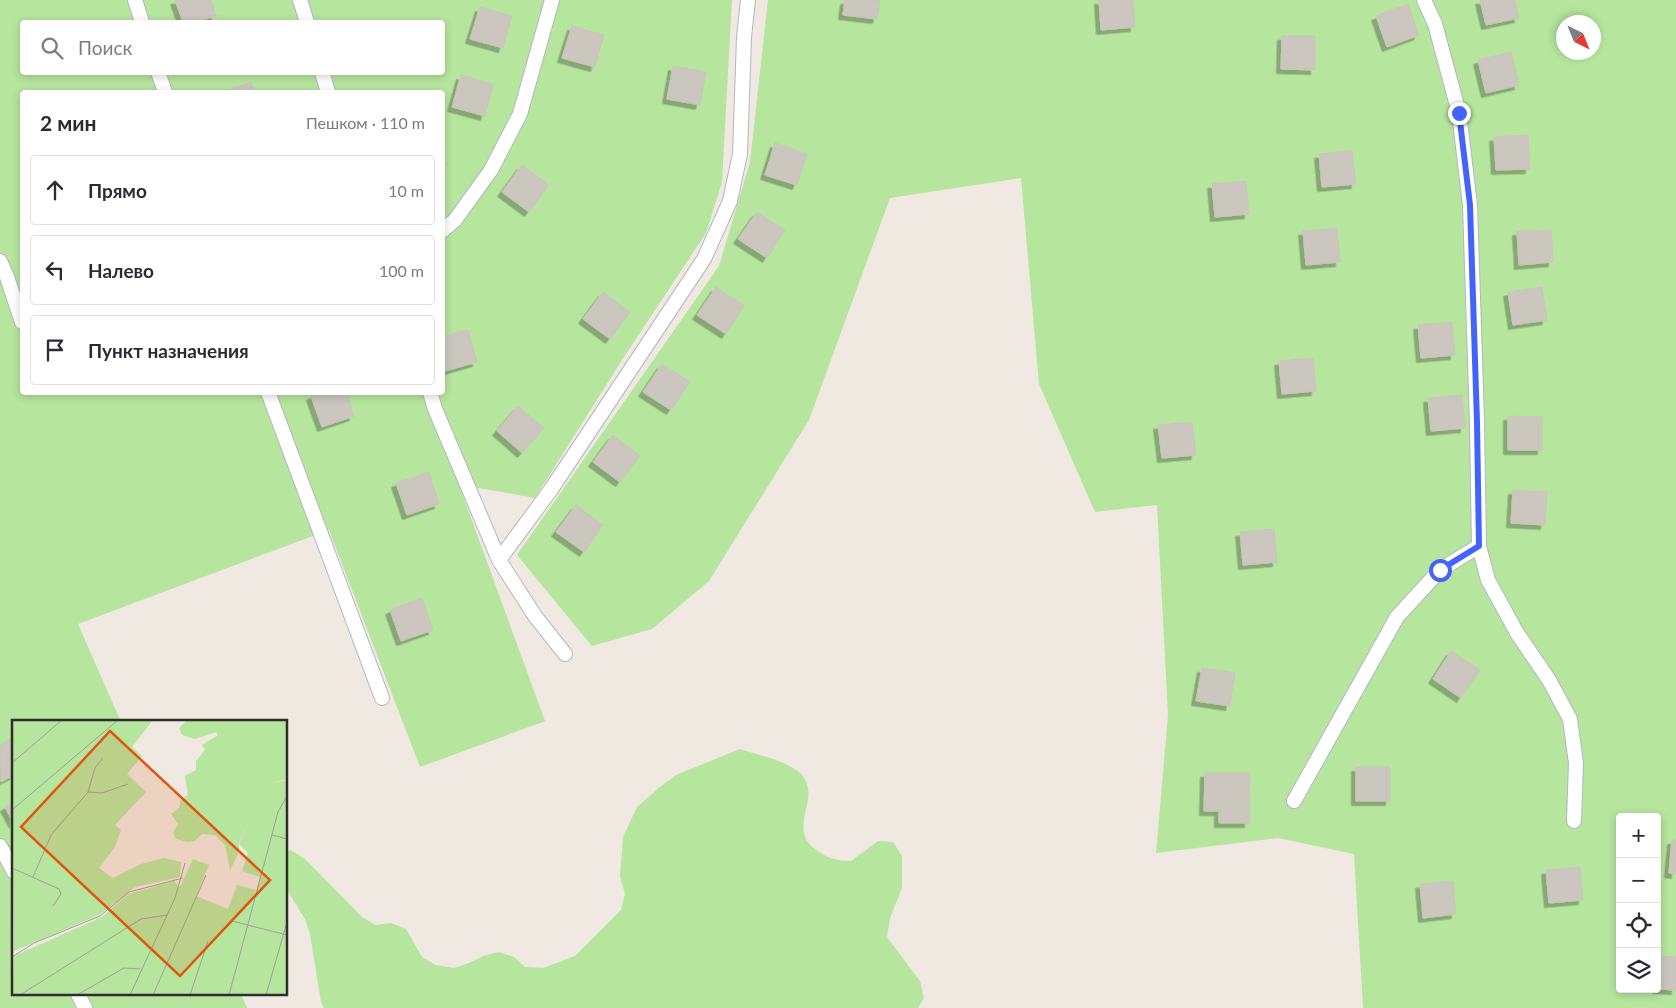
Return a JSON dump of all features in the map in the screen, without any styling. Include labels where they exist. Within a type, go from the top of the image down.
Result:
[{"type":"lane","points":[[135,0],[141,20]]},
{"type":"lane","points":[[300,0],[306,20]]},
{"type":"lane","points":[[445,228],[455,220],[491,170],[520,114],[552,0]]},
{"type":"lane","points":[[499,560],[552,488],[704,259],[730,201],[740,154],[744,37],[748,0]]},
{"type":"lane","points":[[1424,0],[1434,24],[1459,113],[1470,205],[1479,546],[1488,580],[1517,633],[1549,680],[1570,719],[1576,763],[1574,821]]},
{"type":"lane","points":[[159,75],[163,90]]},
{"type":"lane","points":[[323,75],[327,90]]},
{"type":"lane","points":[[0,261],[8,277],[20,316]]},
{"type":"lane","points":[[269,395],[382,698]]},
{"type":"lane","points":[[431,395],[435,409],[499,560],[535,616],[565,654]]},
{"type":"lane","points":[[1294,801],[1397,617],[1440,570],[1479,546]]},
{"type":"lane","points":[[0,846],[12,868]]},
{"type":"lane","points":[[79,996],[85,1008]]},
{"type":"green space","points":[[0,0],[732,0],[722,182],[706,233],[622,360],[535,498],[479,488],[463,496],[545,721],[420,767],[329,530],[78,624],[120,720],[12,720],[12,996],[242,996],[247,1008],[0,1008]]},
{"type":"green space","points":[[768,0],[1676,0],[1676,1008],[1363,1008],[1354,854],[1278,838],[1156,853],[1168,715],[1157,505],[1095,512],[1039,384],[1021,178],[890,198],[809,420],[709,581],[652,629],[592,646],[517,555],[719,266],[750,162]]},
{"type":"green space","points":[[740,749],[764,756],[789,765],[801,774],[807,783],[808,793],[804,831],[807,840],[824,855],[836,860],[851,861],[878,841],[893,842],[902,856],[902,888],[890,918],[887,937],[920,981],[924,998],[918,1008],[324,1008],[321,1002],[310,934],[305,919],[288,891],[288,851],[291,850],[305,859],[362,917],[375,925],[391,923],[406,929],[422,957],[436,965],[454,968],[483,956],[499,952],[514,957],[525,967],[543,968],[575,956],[621,910],[625,894],[620,876],[623,837],[637,807],[676,775]]},
{"type":"building","points":[[175,0],[211,0],[216,16],[203,20],[182,20]]},
{"type":"building","points":[[845,0],[880,0],[877,19],[843,15]]},
{"type":"building","points":[[1099,0],[1133,0],[1135,27],[1101,30]]},
{"type":"building","points":[[1480,0],[1515,0],[1519,18],[1486,25]]},
{"type":"building","points":[[1408,4],[1419,35],[1387,47],[1376,16]]},
{"type":"building","points":[[480,7],[512,16],[503,48],[470,39]]},
{"type":"building","points":[[572,26],[604,35],[595,67],[562,58]]},
{"type":"building","points":[[1282,36],[1315,36],[1315,70],[1281,69]]},
{"type":"building","points":[[1511,52],[1519,85],[1486,93],[1478,60]]},
{"type":"building","points":[[673,66],[706,72],[700,105],[667,99]]},
{"type":"building","points":[[461,75],[493,84],[485,116],[452,107]]},
{"type":"building","points":[[251,82],[253,90],[227,90]]},
{"type":"building","points":[[1528,135],[1530,169],[1496,170],[1494,137]]},
{"type":"building","points":[[775,143],[807,154],[797,185],[765,175]]},
{"type":"building","points":[[1352,150],[1356,184],[1322,187],[1319,154]]},
{"type":"building","points":[[522,165],[549,185],[529,212],[502,192]]},
{"type":"building","points":[[1246,181],[1249,214],[1215,217],[1212,184]]},
{"type":"building","points":[[757,212],[785,230],[767,258],[738,239]]},
{"type":"building","points":[[1337,228],[1340,262],[1306,265],[1303,231]]},
{"type":"building","points":[[1551,230],[1553,262],[1519,265],[1517,231]]},
{"type":"building","points":[[716,287],[744,306],[726,334],[697,315]]},
{"type":"building","points":[[1542,287],[1547,320],[1513,325],[1508,292]]},
{"type":"building","points":[[603,292],[630,312],[610,339],[583,319]]},
{"type":"building","points":[[1452,322],[1455,355],[1421,358],[1418,325]]},
{"type":"building","points":[[468,330],[477,362],[445,371],[445,336]]},
{"type":"building","points":[[1313,358],[1316,391],[1282,394],[1279,361]]},
{"type":"building","points":[[662,364],[690,382],[671,410],[643,392]]},
{"type":"building","points":[[347,395],[354,416],[322,427],[311,396]]},
{"type":"building","points":[[1462,395],[1465,428],[1431,431],[1428,398]]},
{"type":"building","points":[[518,406],[544,428],[522,453],[497,431]]},
{"type":"building","points":[[1508,416],[1542,417],[1542,450],[1508,450]]},
{"type":"building","points":[[1192,422],[1196,455],[1162,458],[1158,425]]},
{"type":"building","points":[[613,435],[640,456],[620,482],[593,462]]},
{"type":"building","points":[[429,472],[439,504],[407,515],[396,483]]},
{"type":"building","points":[[1513,490],[1547,492],[1545,525],[1511,523]]},
{"type":"building","points":[[576,505],[603,525],[584,552],[556,532]]},
{"type":"building","points":[[1274,529],[1277,562],[1243,565],[1240,532]]},
{"type":"building","points":[[422,598],[433,630],[401,641],[390,610]]},
{"type":"building","points":[[1451,651],[1480,670],[1461,698],[1433,679]]},
{"type":"building","points":[[1202,668],[1235,673],[1230,706],[1196,701]]},
{"type":"building","points":[[12,738],[12,776],[1,782],[0,745]]},
{"type":"building","points":[[1356,767],[1390,767],[1390,801],[1356,801]]},
{"type":"building","points":[[1205,773],[1250,773],[1249,823],[1219,823],[1219,811],[1204,811]]},
{"type":"building","points":[[12,803],[12,820],[5,807]]},
{"type":"building","points":[[1672,840],[1676,840],[1676,874],[1669,873]]},
{"type":"building","points":[[1580,867],[1583,900],[1549,903],[1546,870]]},
{"type":"building","points":[[1453,881],[1456,914],[1423,918],[1420,884]]},
{"type":"building","points":[[1661,956],[1676,957],[1676,990],[1661,989]]},
{"type":"route","points":[[1440,570],[1479,546],[1470,205],[1459,113]]}]
